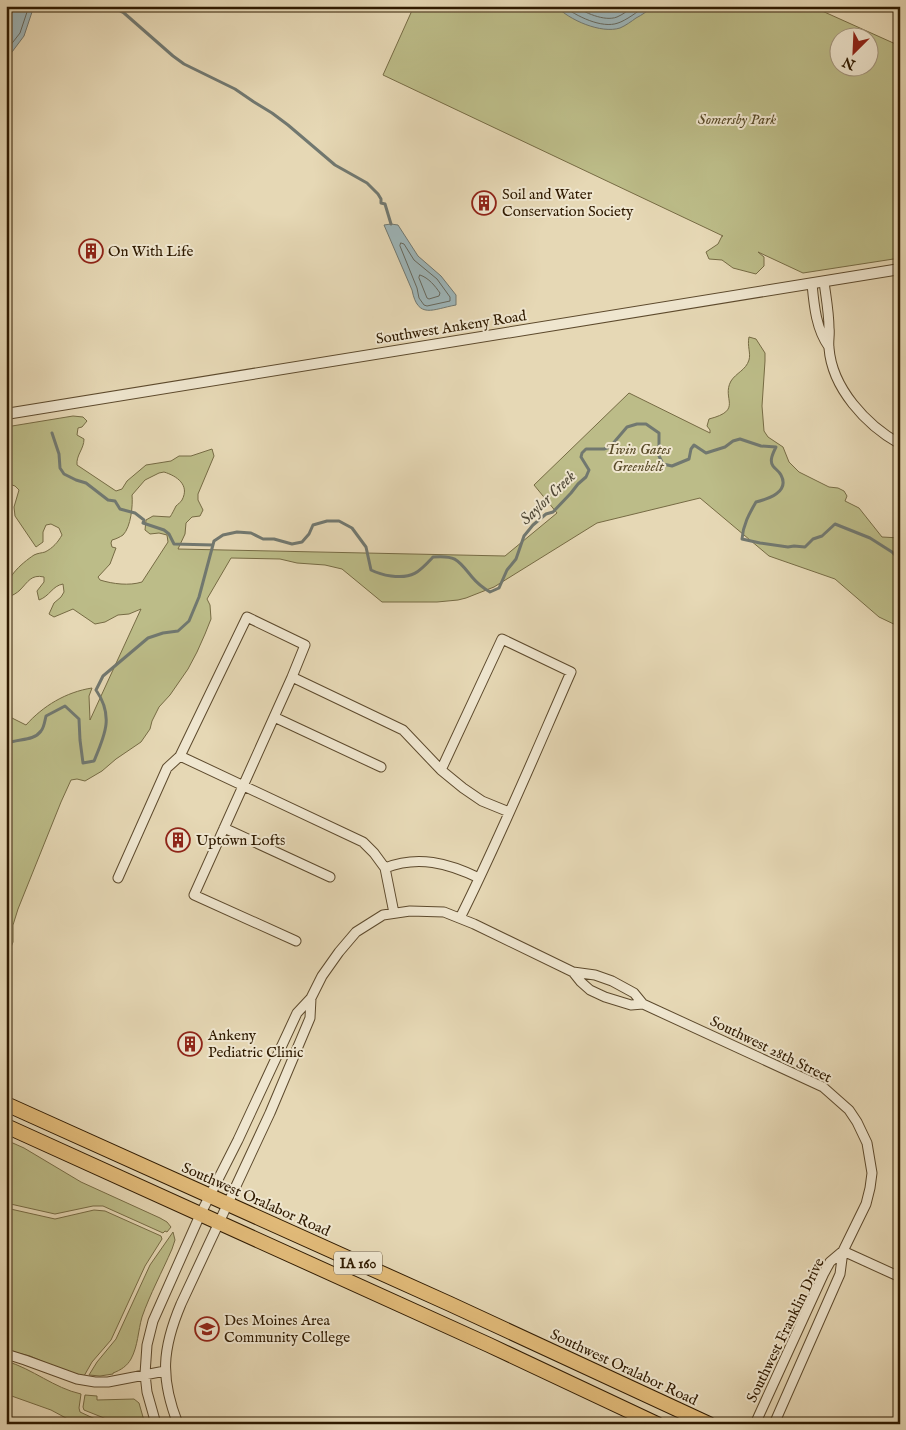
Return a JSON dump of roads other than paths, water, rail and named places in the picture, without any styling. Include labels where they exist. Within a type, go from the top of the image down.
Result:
[{"type":"main road","name":"Southwest Oralabor Road","points":[[6,1104],[450,1304],[709,1424]]},
{"type":"main road","name":"IA 160","points":[[6,1126],[498,1349],[657,1424]]},
{"type":"street","name":"Southwest Ankeny Road","points":[[6,414],[900,269]]},
{"type":"street","points":[[824,282],[830,329],[829,347],[836,375],[849,398],[871,424],[900,444]]},
{"type":"street","points":[[812,284],[819,327],[829,347]]},
{"type":"street","points":[[118,878],[167,768],[180,756],[247,617],[305,645],[194,895],[296,941]]},
{"type":"street","points":[[441,770],[502,639],[571,672],[460,918]]},
{"type":"street","points":[[292,677],[403,730],[441,770],[463,788],[482,801],[509,812]]},
{"type":"street","points":[[274,718],[381,767]]},
{"type":"street","points":[[180,756],[363,842],[385,868],[394,913]]},
{"type":"street","points":[[224,828],[330,877]]},
{"type":"street","points":[[385,868],[396,863],[427,861],[459,868],[479,878]]},
{"type":"street","name":"Southwest 28th Street","points":[[311,998],[322,976],[356,932],[383,915],[410,910],[444,912],[573,972],[612,981],[634,993],[643,1004],[823,1087],[849,1110],[867,1143]]},
{"type":"street","name":"Southwest 28th Street","points":[[573,972],[590,990],[605,997],[631,1006],[643,1004]]},
{"type":"street","points":[[156,1424],[147,1392],[145,1374],[147,1346],[153,1321],[200,1215],[238,1140],[297,1013],[311,998]]},
{"type":"street","points":[[178,1424],[169,1398],[165,1371],[166,1350],[174,1319],[270,1113],[310,1018],[311,998]]},
{"type":"street","name":"Southwest Franklin Drive","points":[[774,1424],[840,1274],[844,1251],[866,1204],[872,1173],[867,1143]]},
{"type":"street","points":[[844,1251],[900,1277]]},
{"type":"street","name":"Southwest Franklin Drive","points":[[755,1424],[824,1273],[830,1262],[844,1251]]},
{"type":"street","points":[[6,1354],[77,1379],[95,1382],[108,1382],[165,1371]]},
{"type":"water","points":[[6,6],[34,6],[24,36],[6,60]]},
{"type":"water","points":[[556,6],[652,6],[645,13],[620,28],[604,29],[577,21]]},
{"type":"water","points":[[384,225],[398,225],[418,256],[441,276],[456,295],[456,305],[434,310],[422,309],[418,306]]},
{"type":"waterway","points":[[111,6],[124,13],[184,64],[235,89],[272,113],[335,165],[367,183],[378,194],[381,203],[385,204],[391,224]]},
{"type":"waterway","name":"Saylor Creek","points":[[6,744],[34,737],[43,728],[46,716],[65,706],[79,719],[83,763],[94,761],[106,726],[105,708],[96,690],[103,676],[148,638],[178,631],[189,621],[199,597],[214,541],[223,535],[237,532],[251,533],[263,539],[274,539],[292,544],[302,542],[309,534],[313,525],[327,521],[339,521],[352,528],[366,547],[371,570],[388,576],[405,576],[415,573],[433,557],[447,557],[460,563],[476,581],[490,592],[499,588],[507,570],[516,559],[524,536],[533,525],[546,514],[553,512],[586,477],[589,470],[581,457],[582,453],[586,449],[610,447],[627,427],[637,424],[646,424],[659,433],[659,456],[663,464],[672,466],[689,459],[694,445],[706,453],[725,447],[733,441],[740,439],[761,446],[776,447],[771,462],[781,475],[783,486],[772,497],[756,502],[745,524],[742,539],[788,547],[805,547],[813,539],[822,536],[835,524],[870,538],[892,552],[900,560]]},
{"type":"waterway","points":[[52,433],[59,454],[60,468],[64,474],[86,483],[108,500],[115,501],[120,509],[135,513],[144,520],[143,523],[164,530],[169,534],[174,544],[213,545]]},
{"type":"place","name":"Soil and Water Conservation Society","points":[[484,203]]},
{"type":"place","name":"On With Life","points":[[91,251]]},
{"type":"place","name":"Uptown Lofts","points":[[178,840]]},
{"type":"place","name":"Ankeny Pediatric Clinic","points":[[190,1044]]},
{"type":"place","name":"Des Moines Area Community College","points":[[207,1329]]},
{"type":"park label","name":"Somersby Park","points":[[737,119]]},
{"type":"park label","name":"Twin Gates Greenbelt","points":[[638,458]]}]
